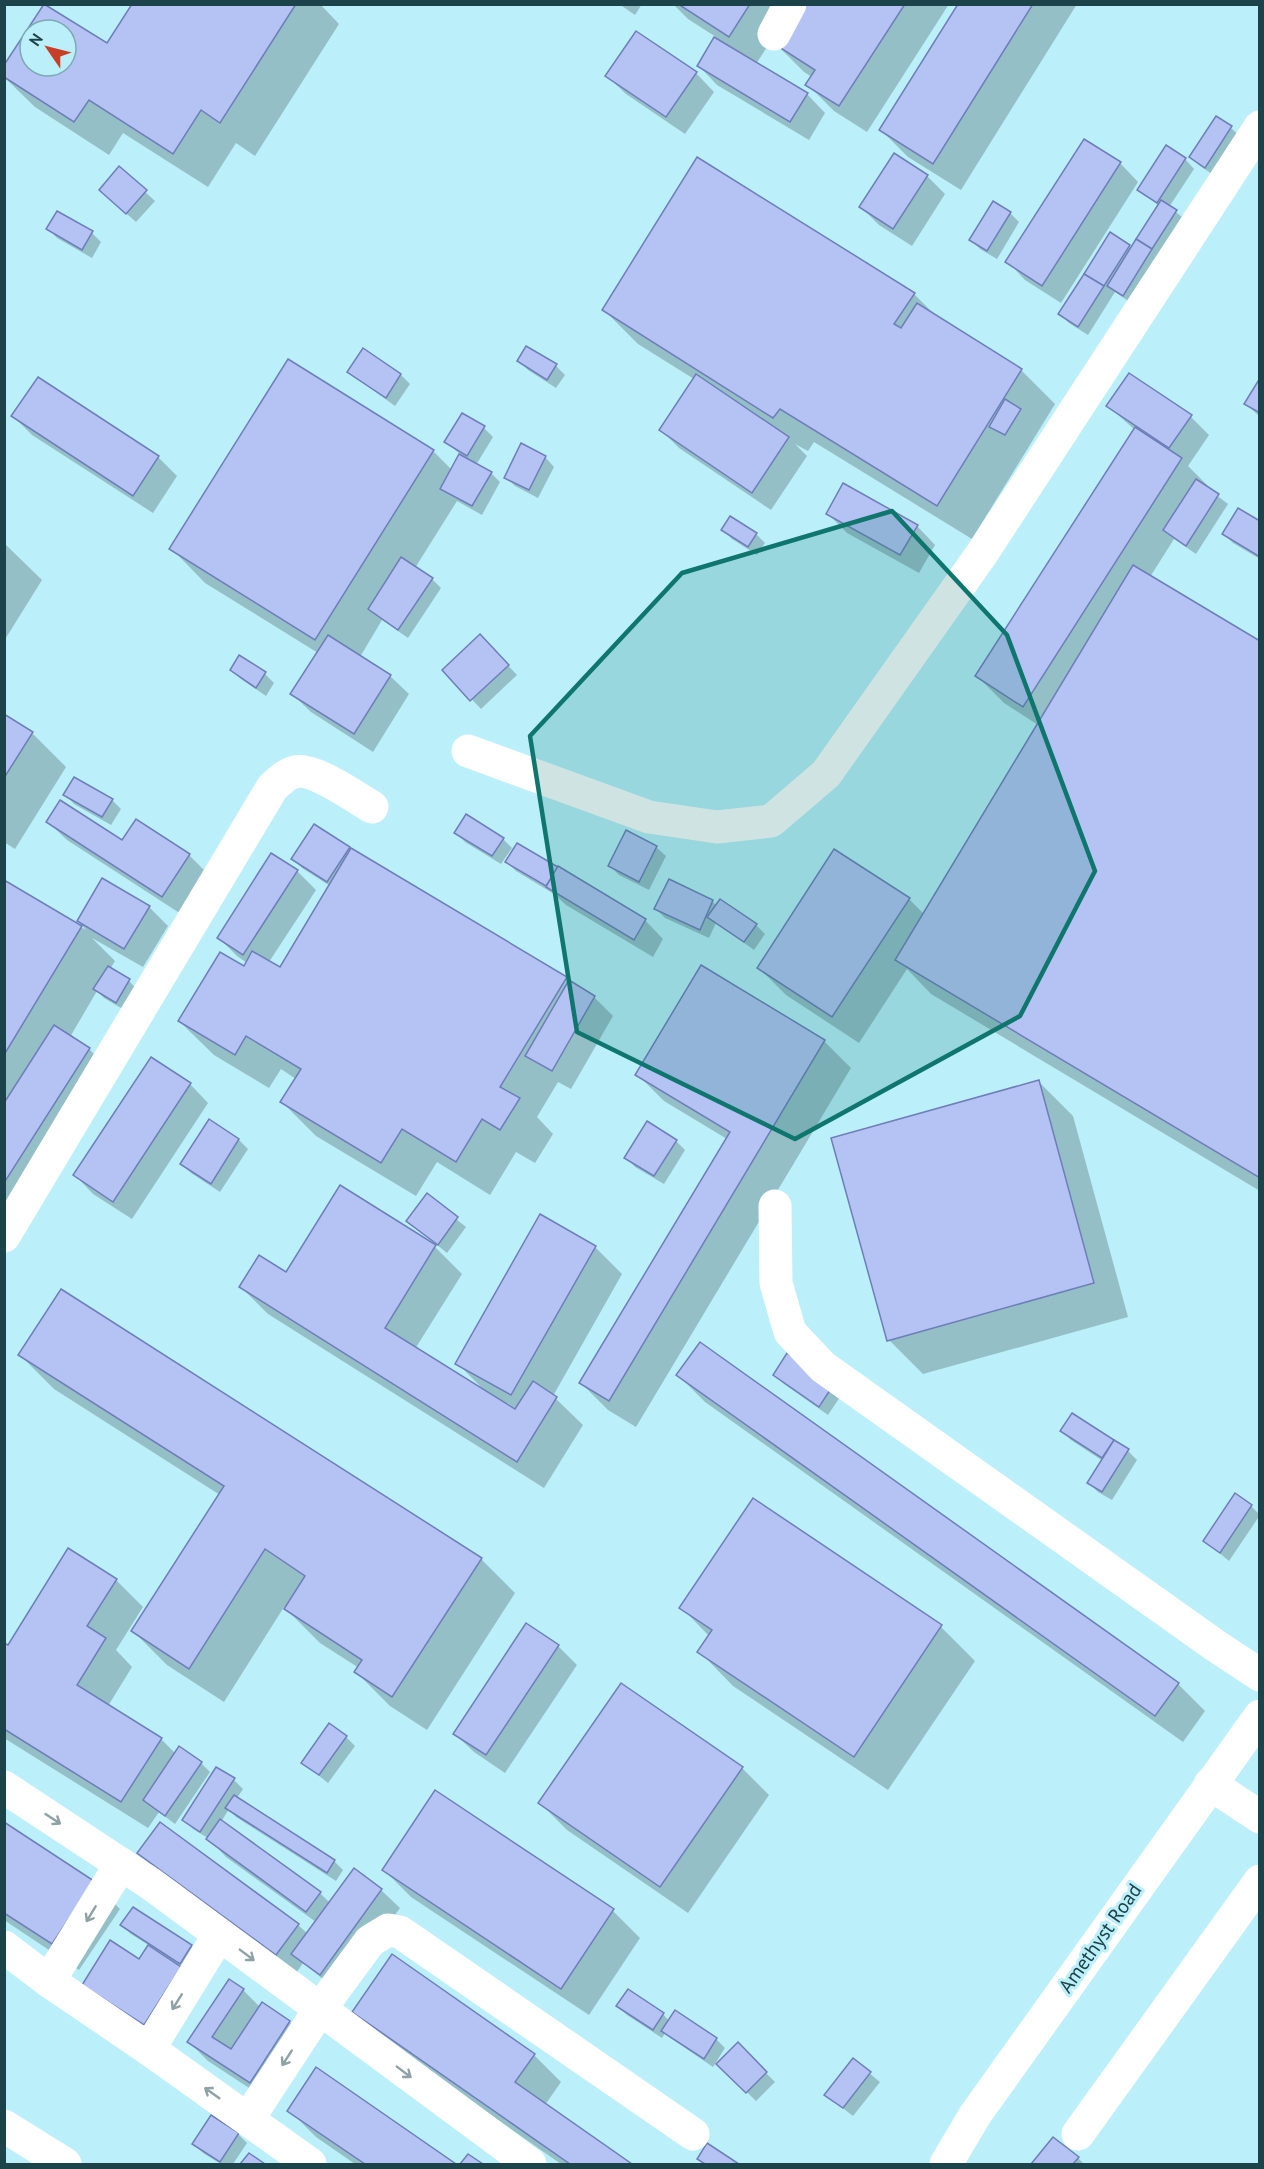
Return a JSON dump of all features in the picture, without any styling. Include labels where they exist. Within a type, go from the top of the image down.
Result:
[{"type":"street","points":[[774,34],[790,4]]},
{"type":"street","points":[[468,752],[649,817],[717,827],[771,821],[826,774],[968,574],[1260,127]]},
{"type":"street","points":[[4,1236],[272,788],[282,778],[296,771],[319,776],[372,807]]},
{"type":"street","points":[[775,1206],[776,1283],[790,1332],[823,1367],[1260,1675]]},
{"type":"street","name":"Amethyst Road","points":[[946,2164],[975,2115],[1260,1716]]},
{"type":"street","points":[[1210,1784],[1260,1817]]},
{"type":"street","points":[[4,1787],[121,1864],[530,2164]]},
{"type":"street","points":[[49,1981],[121,1864]]},
{"type":"street","points":[[1078,2134],[1260,1881]]},
{"type":"street","points":[[248,2119],[320,2009],[370,1941],[388,1930],[400,1932],[693,2134]]},
{"type":"street","points":[[149,2049],[219,1935]]},
{"type":"street","points":[[4,1947],[310,2164]]},
{"type":"street","points":[[4,2126],[65,2164]]},
{"type":"highlighted area","points":[[892,511],[1007,635],[1095,871],[1020,1016],[795,1139],[577,1032],[530,736],[682,573]]},
{"type":"building","points":[[44,4],[67,18],[35,18]]},
{"type":"building","points":[[132,4],[296,4],[220,123],[201,110],[173,154],[89,100],[74,122],[4,77],[4,65],[18,44],[18,78],[78,78],[78,25],[107,43]]},
{"type":"building","points":[[678,4],[750,4],[729,37]]},
{"type":"building","points":[[802,4],[905,4],[839,106],[805,85],[815,70],[776,45]]},
{"type":"building","points":[[958,4],[1033,4],[933,164],[879,130]]},
{"type":"building","points":[[636,31],[697,72],[666,117],[605,76]]},
{"type":"building","points":[[714,37],[808,93],[790,122],[697,66]]},
{"type":"building","points":[[1216,116],[1232,126],[1205,168],[1189,157]]},
{"type":"building","points":[[1084,139],[1121,162],[1042,286],[1005,262]]},
{"type":"building","points":[[1166,145],[1186,158],[1157,203],[1137,190]]},
{"type":"building","points":[[894,153],[928,175],[893,229],[859,207]]},
{"type":"building","points":[[697,157],[915,293],[894,324],[901,328],[917,303],[1022,369],[937,506],[780,409],[773,418],[602,310]]},
{"type":"building","points":[[119,166],[147,190],[126,214],[99,190]]},
{"type":"building","points":[[1161,200],[1177,210],[1152,249],[1136,239]]},
{"type":"building","points":[[993,201],[1011,212],[987,251],[969,240]]},
{"type":"building","points":[[57,211],[93,231],[82,250],[46,229]]},
{"type":"building","points":[[1110,232],[1130,245],[1104,286],[1084,274]]},
{"type":"building","points":[[1136,239],[1152,249],[1123,296],[1107,286]]},
{"type":"building","points":[[1084,274],[1104,286],[1078,327],[1058,314]]},
{"type":"building","points":[[526,346],[557,364],[547,380],[517,361]]},
{"type":"building","points":[[363,348],[401,374],[386,398],[347,372]]},
{"type":"building","points":[[288,359],[434,450],[315,640],[169,549]]},
{"type":"building","points":[[1129,373],[1192,415],[1169,448],[1106,406]]},
{"type":"building","points":[[696,374],[789,437],[752,493],[659,430]]},
{"type":"building","points":[[38,377],[159,456],[133,496],[11,416]]},
{"type":"building","points":[[1260,378],[1260,413],[1244,404]]},
{"type":"building","points":[[1005,399],[1021,409],[1005,435],[989,427]]},
{"type":"building","points":[[462,413],[485,426],[467,456],[444,442]]},
{"type":"building","points":[[1135,427],[1182,458],[1023,707],[975,676]]},
{"type":"building","points":[[521,443],[546,456],[529,490],[504,478]]},
{"type":"building","points":[[459,454],[492,472],[472,506],[440,489]]},
{"type":"building","points":[[1196,479],[1219,494],[1186,546],[1163,530]]},
{"type":"building","points":[[843,483],[918,525],[900,555],[826,514]]},
{"type":"building","points":[[1238,508],[1260,521],[1260,557],[1222,534]]},
{"type":"building","points":[[730,516],[757,533],[748,547],[721,530]]},
{"type":"building","points":[[401,557],[433,578],[398,630],[368,609]]},
{"type":"building","points":[[1133,565],[1260,641],[1260,1178],[895,960]]},
{"type":"building","points":[[480,634],[509,665],[470,701],[442,670]]},
{"type":"building","points":[[328,635],[391,675],[354,734],[290,694]]},
{"type":"building","points":[[239,655],[266,672],[256,688],[230,670]]},
{"type":"building","points":[[4,714],[33,732],[4,778]]},
{"type":"building","points":[[74,777],[113,799],[102,817],[63,795]]},
{"type":"building","points":[[60,800],[122,840],[136,819],[190,854],[162,897],[46,822]]},
{"type":"building","points":[[466,814],[504,838],[492,856],[454,833]]},
{"type":"building","points":[[314,824],[350,847],[327,882],[291,859]]},
{"type":"building","points":[[626,830],[657,846],[639,882],[608,866]]},
{"type":"building","points":[[517,843],[558,867],[546,886],[505,862]]},
{"type":"building","points":[[351,848],[567,977],[500,1087],[520,1098],[500,1130],[482,1119],[456,1162],[402,1129],[381,1163],[280,1102],[301,1069],[246,1036],[235,1055],[178,1021],[220,952],[244,966],[252,951],[280,967]]},
{"type":"building","points":[[834,849],[910,898],[832,1017],[757,968]]},
{"type":"building","points":[[271,853],[298,870],[243,955],[217,938]]},
{"type":"building","points":[[558,866],[646,919],[634,940],[546,887]]},
{"type":"building","points":[[102,878],[150,906],[124,949],[77,921]]},
{"type":"building","points":[[669,879],[713,900],[700,930],[654,909]]},
{"type":"building","points":[[4,880],[82,926],[4,1055]]},
{"type":"building","points":[[720,899],[757,924],[744,942],[707,917]]},
{"type":"building","points":[[701,965],[825,1040],[609,1401],[579,1383],[730,1132],[635,1075]]},
{"type":"building","points":[[108,966],[130,979],[116,1003],[93,989]]},
{"type":"building","points":[[569,980],[595,996],[552,1071],[525,1056]]},
{"type":"building","points":[[54,1025],[90,1048],[4,1183],[4,1103]]},
{"type":"building","points":[[151,1057],[191,1083],[113,1202],[73,1175]]},
{"type":"building","points":[[1039,1080],[1094,1283],[887,1341],[831,1138]]},
{"type":"building","points":[[209,1119],[239,1139],[211,1184],[180,1164]]},
{"type":"building","points":[[647,1121],[677,1140],[654,1176],[624,1158]]},
{"type":"building","points":[[340,1185],[436,1245],[385,1328],[515,1409],[533,1381],[557,1397],[517,1462],[239,1287],[259,1255],[286,1272]]},
{"type":"building","points":[[427,1193],[458,1217],[438,1245],[406,1221]]},
{"type":"building","points":[[540,1214],[596,1246],[511,1395],[455,1364]]},
{"type":"building","points":[[61,1289],[482,1558],[392,1697],[354,1672],[362,1660],[284,1609],[305,1576],[265,1549],[189,1669],[131,1631],[224,1486],[18,1355]]},
{"type":"building","points":[[700,1342],[1179,1683],[1155,1716],[676,1375]]},
{"type":"building","points":[[787,1353],[834,1384],[819,1407],[773,1375]]},
{"type":"building","points":[[1072,1413],[1114,1440],[1102,1458],[1060,1431]]},
{"type":"building","points":[[1114,1440],[1129,1449],[1102,1492],[1087,1483]]},
{"type":"building","points":[[1235,1493],[1252,1505],[1220,1553],[1203,1541]]},
{"type":"building","points":[[753,1498],[942,1625],[854,1757],[697,1652],[712,1630],[679,1608]]},
{"type":"building","points":[[68,1548],[117,1579],[87,1626],[106,1638],[77,1685],[162,1738],[121,1802],[4,1729],[4,1643],[8,1645]]},
{"type":"building","points":[[526,1623],[559,1645],[486,1755],[453,1734]]},
{"type":"building","points":[[621,1683],[743,1767],[660,1887],[538,1803]]},
{"type":"building","points":[[329,1723],[347,1736],[319,1775],[301,1763]]},
{"type":"building","points":[[179,1746],[202,1762],[165,1816],[143,1800]]},
{"type":"building","points":[[216,1767],[235,1778],[200,1832],[182,1820]]},
{"type":"building","points":[[435,1790],[614,1909],[561,1989],[382,1870]]},
{"type":"building","points":[[234,1795],[335,1860],[327,1873],[225,1808]]},
{"type":"building","points":[[220,1819],[321,1892],[306,1912],[206,1839]]},
{"type":"building","points":[[4,1822],[94,1881],[52,1944],[4,1913]]},
{"type":"building","points":[[160,1822],[299,1924],[276,1955],[137,1853]]},
{"type":"building","points":[[354,1868],[382,1889],[320,1975],[291,1954]]},
{"type":"building","points":[[133,1907],[192,1945],[180,1964],[120,1925]]},
{"type":"building","points":[[110,1940],[139,1959],[148,1945],[181,1967],[144,2025],[82,1985]]},
{"type":"building","points":[[392,1954],[535,2054],[515,2082],[632,2164],[570,2164],[352,2012]]},
{"type":"building","points":[[229,1979],[244,1989],[212,2037],[231,2049],[262,2002],[290,2021],[250,2083],[187,2042]]},
{"type":"building","points":[[628,1989],[664,2013],[653,2030],[616,2006]]},
{"type":"building","points":[[675,2010],[717,2038],[704,2059],[661,2031]]},
{"type":"building","points":[[738,2042],[767,2072],[746,2093],[716,2064]]},
{"type":"building","points":[[853,2058],[871,2072],[843,2108],[824,2095]]},
{"type":"building","points":[[316,2067],[456,2164],[365,2164],[287,2111]]},
{"type":"building","points":[[211,2115],[239,2133],[220,2162],[192,2144]]},
{"type":"building","points":[[1053,2137],[1079,2157],[1073,2164],[1031,2164]]},
{"type":"building","points":[[707,2143],[739,2164],[705,2164],[697,2159]]},
{"type":"building","points":[[249,2153],[265,2164],[240,2164]]},
{"type":"building","points":[[468,2154],[483,2164],[460,2164]]}]
